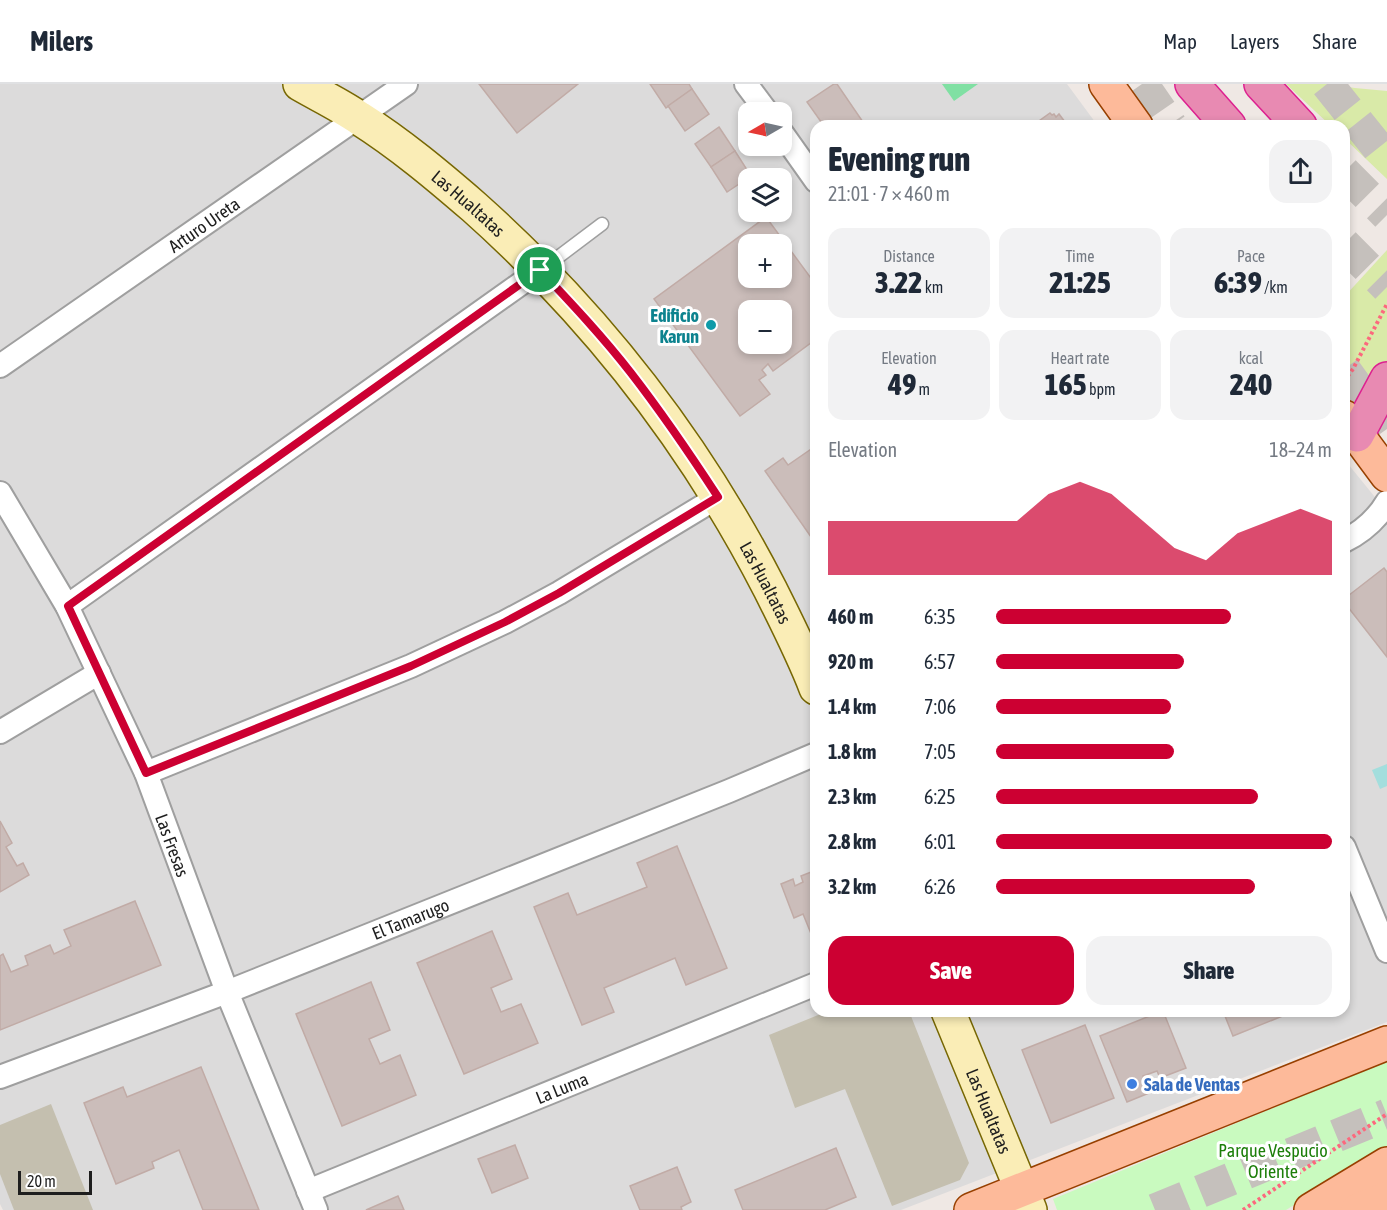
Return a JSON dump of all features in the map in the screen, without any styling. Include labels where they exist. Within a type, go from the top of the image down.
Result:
[{"type":"highway","points":[[1192,84],[1224,120]]},
{"type":"highway","points":[[1261,84],[1294,120]]},
{"type":"highway","points":[[1351,426],[1387,379]]},
{"type":"main road","points":[[1106,84],[1132,120]]},
{"type":"main road","points":[[1351,426],[1387,475]]},
{"type":"main road","points":[[971,1210],[1026,1200],[1387,1043]]},
{"type":"main road","points":[[1311,1210],[1387,1164]]},
{"type":"main road","points":[[1358,1210],[1387,1198]]},
{"type":"street","name":"Las Hualtatas","points":[[300,84],[358,117],[401,147],[446,183],[540,270],[586,320],[661,412],[718,497],[784,616],[810,674]]},
{"type":"street","name":"Arturo Ureta","points":[[0,366],[405,84]]},
{"type":"street","points":[[746,84],[760,102]]},
{"type":"street","points":[[792,147],[810,173]]},
{"type":"street","points":[[68,606],[540,270]]},
{"type":"street","name":"Las Fresas","points":[[0,493],[68,606],[146,773],[227,992],[312,1201]]},
{"type":"street","points":[[146,773],[411,666],[505,622],[559,593],[718,497]]},
{"type":"street","points":[[1350,538],[1363,530],[1387,502]]},
{"type":"street","points":[[0,732],[99,673]]},
{"type":"street","name":"El Tamarugo","points":[[0,1077],[227,992],[810,757]]},
{"type":"street","points":[[1350,862],[1387,951]]},
{"type":"street","name":"La Luma","points":[[312,1201],[810,987]]},
{"type":"street","name":"Las Hualtatas","points":[[950,1017],[1026,1200]]},
{"type":"lane","points":[[540,270],[602,225]]},
{"type":"path","points":[[1350,373],[1387,304]]},
{"type":"path","points":[[1244,1210],[1387,1114]]},
{"type":"shaded area","points":[[0,84],[1067,84],[1094,120],[810,120],[810,1017],[1350,1017],[1350,466],[1387,512],[1387,1022],[901,1210],[3,1210],[0,1204]]},
{"type":"shaded area","points":[[813,1017],[911,1017],[969,1163],[960,1180],[892,1206],[845,1089],[795,1108],[769,1035]]},
{"type":"shaded area","points":[[51,1104],[93,1210],[14,1210],[0,1174],[0,1125]]},
{"type":"green space","points":[[942,84],[978,84],[954,101]]},
{"type":"green space","points":[[1286,84],[1328,84],[1387,91],[1387,179],[1350,144],[1350,120],[1325,120]]},
{"type":"green space","points":[[1387,250],[1387,361],[1363,408],[1350,390],[1350,290]]},
{"type":"green space","name":"Parque Vespucio Oriente","points":[[1387,1061],[1387,1147],[1286,1210],[1057,1210],[1053,1199]]},
{"type":"water","points":[[1387,764],[1387,786],[1380,789],[1372,770]]},
{"type":"building","points":[[479,84],[578,84],[517,133]]},
{"type":"building","points":[[650,84],[689,84],[692,89],[666,108]]},
{"type":"building","points":[[837,84],[862,120],[820,120],[807,102]]},
{"type":"building","points":[[692,89],[709,114],[685,131],[668,106]]},
{"type":"building","points":[[1050,113],[1056,117],[1059,114],[1064,120],[1040,120]]},
{"type":"building","points":[[719,127],[735,151],[711,167],[695,144]]},
{"type":"building","points":[[735,151],[746,168],[738,168],[738,185],[727,192],[711,167]]},
{"type":"building","name":"Edificio Karun","points":[[759,222],[770,222],[778,234],[743,234]]},
{"type":"building","name":"Edificio Karun","points":[[738,238],[738,288],[792,288],[792,252],[810,277],[810,343],[773,371],[768,364],[762,370],[766,375],[759,380],[770,394],[740,416],[654,299]]},
{"type":"building","points":[[810,450],[810,535],[765,471],[783,458],[788,465]]},
{"type":"building","points":[[1384,568],[1387,572],[1387,657],[1350,610],[1350,594]]},
{"type":"building","points":[[0,821],[12,843],[6,847],[17,866],[23,863],[29,875],[0,892]]},
{"type":"building","points":[[677,846],[727,968],[686,985],[675,958],[604,988],[614,1012],[582,1025],[534,907],[568,893],[577,915],[647,887],[637,863]]},
{"type":"building","points":[[810,872],[810,931],[803,914],[794,918],[781,884],[793,879],[795,886],[803,882],[801,876]]},
{"type":"building","points":[[135,901],[161,965],[0,1030],[0,956],[3,954],[11,972],[28,965],[25,956],[50,945],[54,954],[71,946],[64,930]]},
{"type":"building","points":[[492,931],[512,979],[491,988],[501,1012],[521,1004],[538,1043],[464,1074],[417,963]]},
{"type":"building","points":[[371,982],[390,1030],[369,1039],[380,1064],[400,1055],[416,1095],[342,1126],[296,1014]]},
{"type":"building","points":[[1148,1017],[1165,1017],[1186,1068],[1160,1078],[1157,1071],[1143,1076],[1149,1093],[1127,1102],[1100,1036]]},
{"type":"building","points":[[1225,1017],[1280,1017],[1233,1036]]},
{"type":"building","points":[[1085,1025],[1114,1098],[1051,1123],[1022,1050]]},
{"type":"building","points":[[201,1067],[259,1210],[203,1210],[179,1150],[152,1162],[154,1168],[116,1184],[84,1103],[123,1087],[127,1097]]},
{"type":"building","points":[[515,1145],[528,1178],[492,1193],[478,1159]]},
{"type":"building","points":[[836,1148],[856,1197],[825,1210],[743,1210],[735,1190]]},
{"type":"building","points":[[677,1167],[691,1202],[681,1207],[682,1210],[640,1210],[630,1186]]},
{"type":"building","points":[[398,1196],[404,1210],[366,1210]]},
{"type":"tunnel","points":[[1142,84],[1167,120]]},
{"type":"tunnel","points":[[1327,84],[1387,159]]},
{"type":"tunnel","points":[[1350,178],[1387,215]]},
{"type":"tunnel","points":[[1350,250],[1387,287]]},
{"type":"tunnel","points":[[1350,377],[1387,429]]},
{"type":"tunnel","points":[[1155,1210],[1387,1115]]},
{"type":"place","name":"Edificio Karun","points":[[711,325]]},
{"type":"place","name":"Sala de Ventas","points":[[1132,1084]]},
{"type":"route","points":[[540,270],[630,372],[661,412],[718,497],[559,593],[505,622],[411,666],[146,773],[68,606],[540,270]]}]
